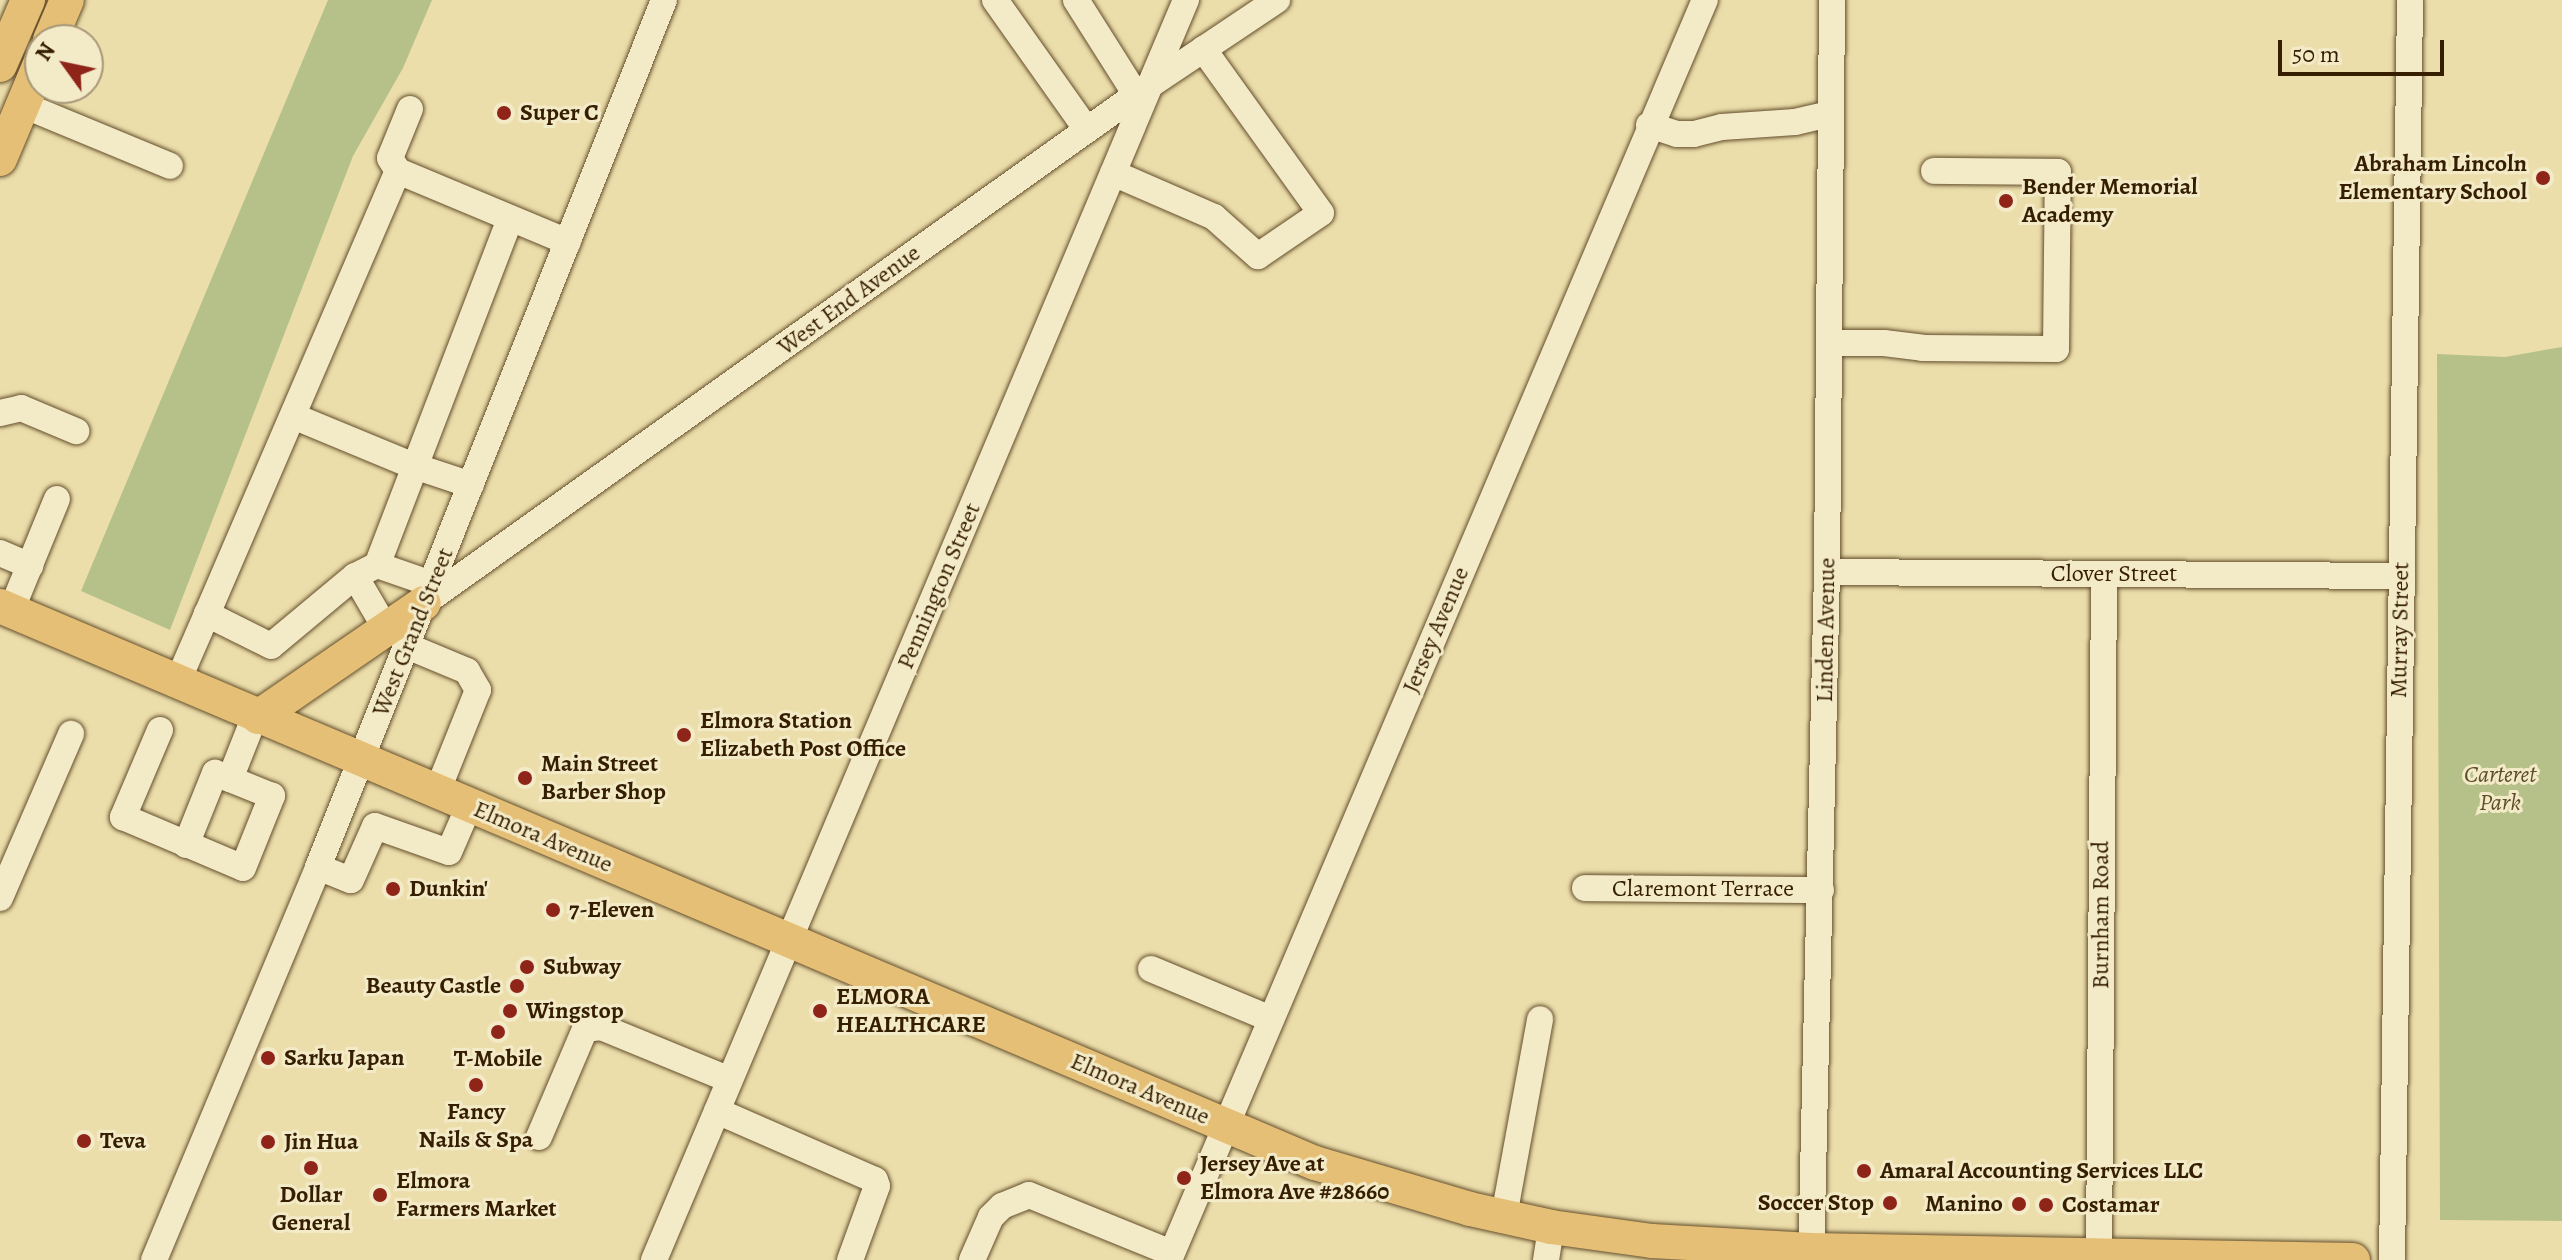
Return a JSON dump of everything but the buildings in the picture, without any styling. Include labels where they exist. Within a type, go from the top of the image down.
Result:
[{"type":"main road","points":[[0,65],[28,0]]},
{"type":"main road","points":[[57,24],[67,0]]},
{"type":"main road","points":[[3,145],[23,105]]},
{"type":"main road","points":[[256,716],[397,637],[428,594]]},
{"type":"main road","name":"Elmora Avenue","points":[[6,609],[1315,1163],[1504,1216],[1549,1244],[1652,1241],[1811,1255],[2353,1260]]},
{"type":"street","name":"West Grand Street","points":[[428,594],[664,0]]},
{"type":"street","points":[[995,0],[1087,130]]},
{"type":"street","points":[[1076,0],[1143,90]]},
{"type":"street","name":"Pennington Street","points":[[654,1260],[1113,173],[1143,90],[1186,0]]},
{"type":"street","name":"West End Avenue","points":[[428,594],[1143,90],[1277,0]]},
{"type":"street","name":"Jersey Avenue","points":[[1170,1256],[1649,125],[1705,0]]},
{"type":"street","name":"Linden Avenue","points":[[1811,1255],[1827,572],[1832,0]]},
{"type":"street","name":"Murray Street","points":[[2392,1260],[2410,0]]},
{"type":"street","points":[[1113,173],[1214,217],[1258,256],[1321,213],[1203,49]]},
{"type":"street","points":[[23,105],[170,166]]},
{"type":"street","points":[[410,109],[390,158],[398,171],[568,242]]},
{"type":"street","points":[[1649,125],[1677,134],[1694,134],[1722,127],[1795,122],[1831,114]]},
{"type":"street","points":[[177,683],[398,171]]},
{"type":"street","points":[[1829,343],[1923,348],[2056,349],[2058,172],[1934,171]]},
{"type":"street","points":[[207,614],[271,646],[366,571],[414,466],[510,219]]},
{"type":"street","points":[[0,413],[21,408],[76,431]]},
{"type":"street","points":[[293,416],[414,466],[471,485]]},
{"type":"street","points":[[6,609],[30,566],[57,499]]},
{"type":"street","points":[[0,553],[30,566]]},
{"type":"street","points":[[366,571],[428,594]]},
{"type":"street","points":[[366,571],[397,637],[467,671],[478,690],[437,792]]},
{"type":"street","name":"Clover Street","points":[[1827,572],[2401,576]]},
{"type":"street","name":"Burnham Road","points":[[2099,1256],[2104,574]]},
{"type":"street","name":"West Grand Street","points":[[154,1260],[361,760],[397,637]]},
{"type":"street","points":[[230,779],[256,716]]},
{"type":"street","points":[[160,730],[123,817],[186,845],[243,868],[272,796],[215,773],[186,845]]},
{"type":"street","points":[[0,898],[71,734]]},
{"type":"street","points":[[340,812],[449,852],[469,806]]},
{"type":"street","points":[[318,867],[351,880],[375,826]]},
{"type":"street","name":"Claremont Terrace","points":[[1585,888],[1821,890]]},
{"type":"street","points":[[1151,969],[1271,1019]]},
{"type":"street","points":[[1504,1216],[1540,1019]]},
{"type":"street","points":[[539,1137],[585,1029],[601,1027],[730,1080]]},
{"type":"street","points":[[717,1111],[875,1180],[877,1186],[850,1260]]},
{"type":"street","points":[[972,1260],[991,1217],[1002,1206],[1029,1195],[1170,1256]]},
{"type":"green space","points":[[328,0],[432,0],[403,68],[353,156],[170,630],[81,591]]},
{"type":"green space","name":"Carteret Park","points":[[2562,347],[2562,1221],[2440,1220],[2437,354],[2505,357]]},
{"type":"place","name":"Super C","points":[[504,113]]},
{"type":"place","name":"Abraham Lincoln Elementary School","points":[[2543,178]]},
{"type":"place","name":"Bender Memorial Academy","points":[[2006,201]]},
{"type":"place","name":"Elmora Station Elizabeth Post Office","points":[[684,735]]},
{"type":"place","name":"Main Street Barber Shop","points":[[525,778]]},
{"type":"place","name":"Dunkin'","points":[[393,889]]},
{"type":"place","name":"7-Eleven","points":[[553,910]]},
{"type":"place","name":"Subway","points":[[527,967]]},
{"type":"place","name":"Beauty Castle","points":[[517,986]]},
{"type":"place","name":"Wingstop","points":[[510,1011]]},
{"type":"place","name":"ELMORA HEALTHCARE","points":[[820,1011]]},
{"type":"place","name":"T-Mobile","points":[[498,1032]]},
{"type":"place","name":"Sarku Japan","points":[[268,1058]]},
{"type":"place","name":"Fancy Nails & Spa","points":[[476,1085]]},
{"type":"place","name":"Teva","points":[[84,1141]]},
{"type":"place","name":"Jin Hua","points":[[268,1142]]},
{"type":"place","name":"Dollar General","points":[[311,1168]]},
{"type":"place","name":"Amaral Accounting Services LLC","points":[[1864,1171]]},
{"type":"place","name":"Jersey Ave at Elmora Ave #28660","points":[[1184,1178]]},
{"type":"place","name":"Elmora Farmers Market","points":[[380,1195]]},
{"type":"place","name":"Soccer Stop","points":[[1890,1203]]},
{"type":"place","name":"Manino","points":[[2019,1204]]},
{"type":"place","name":"Costamar","points":[[2046,1205]]}]
